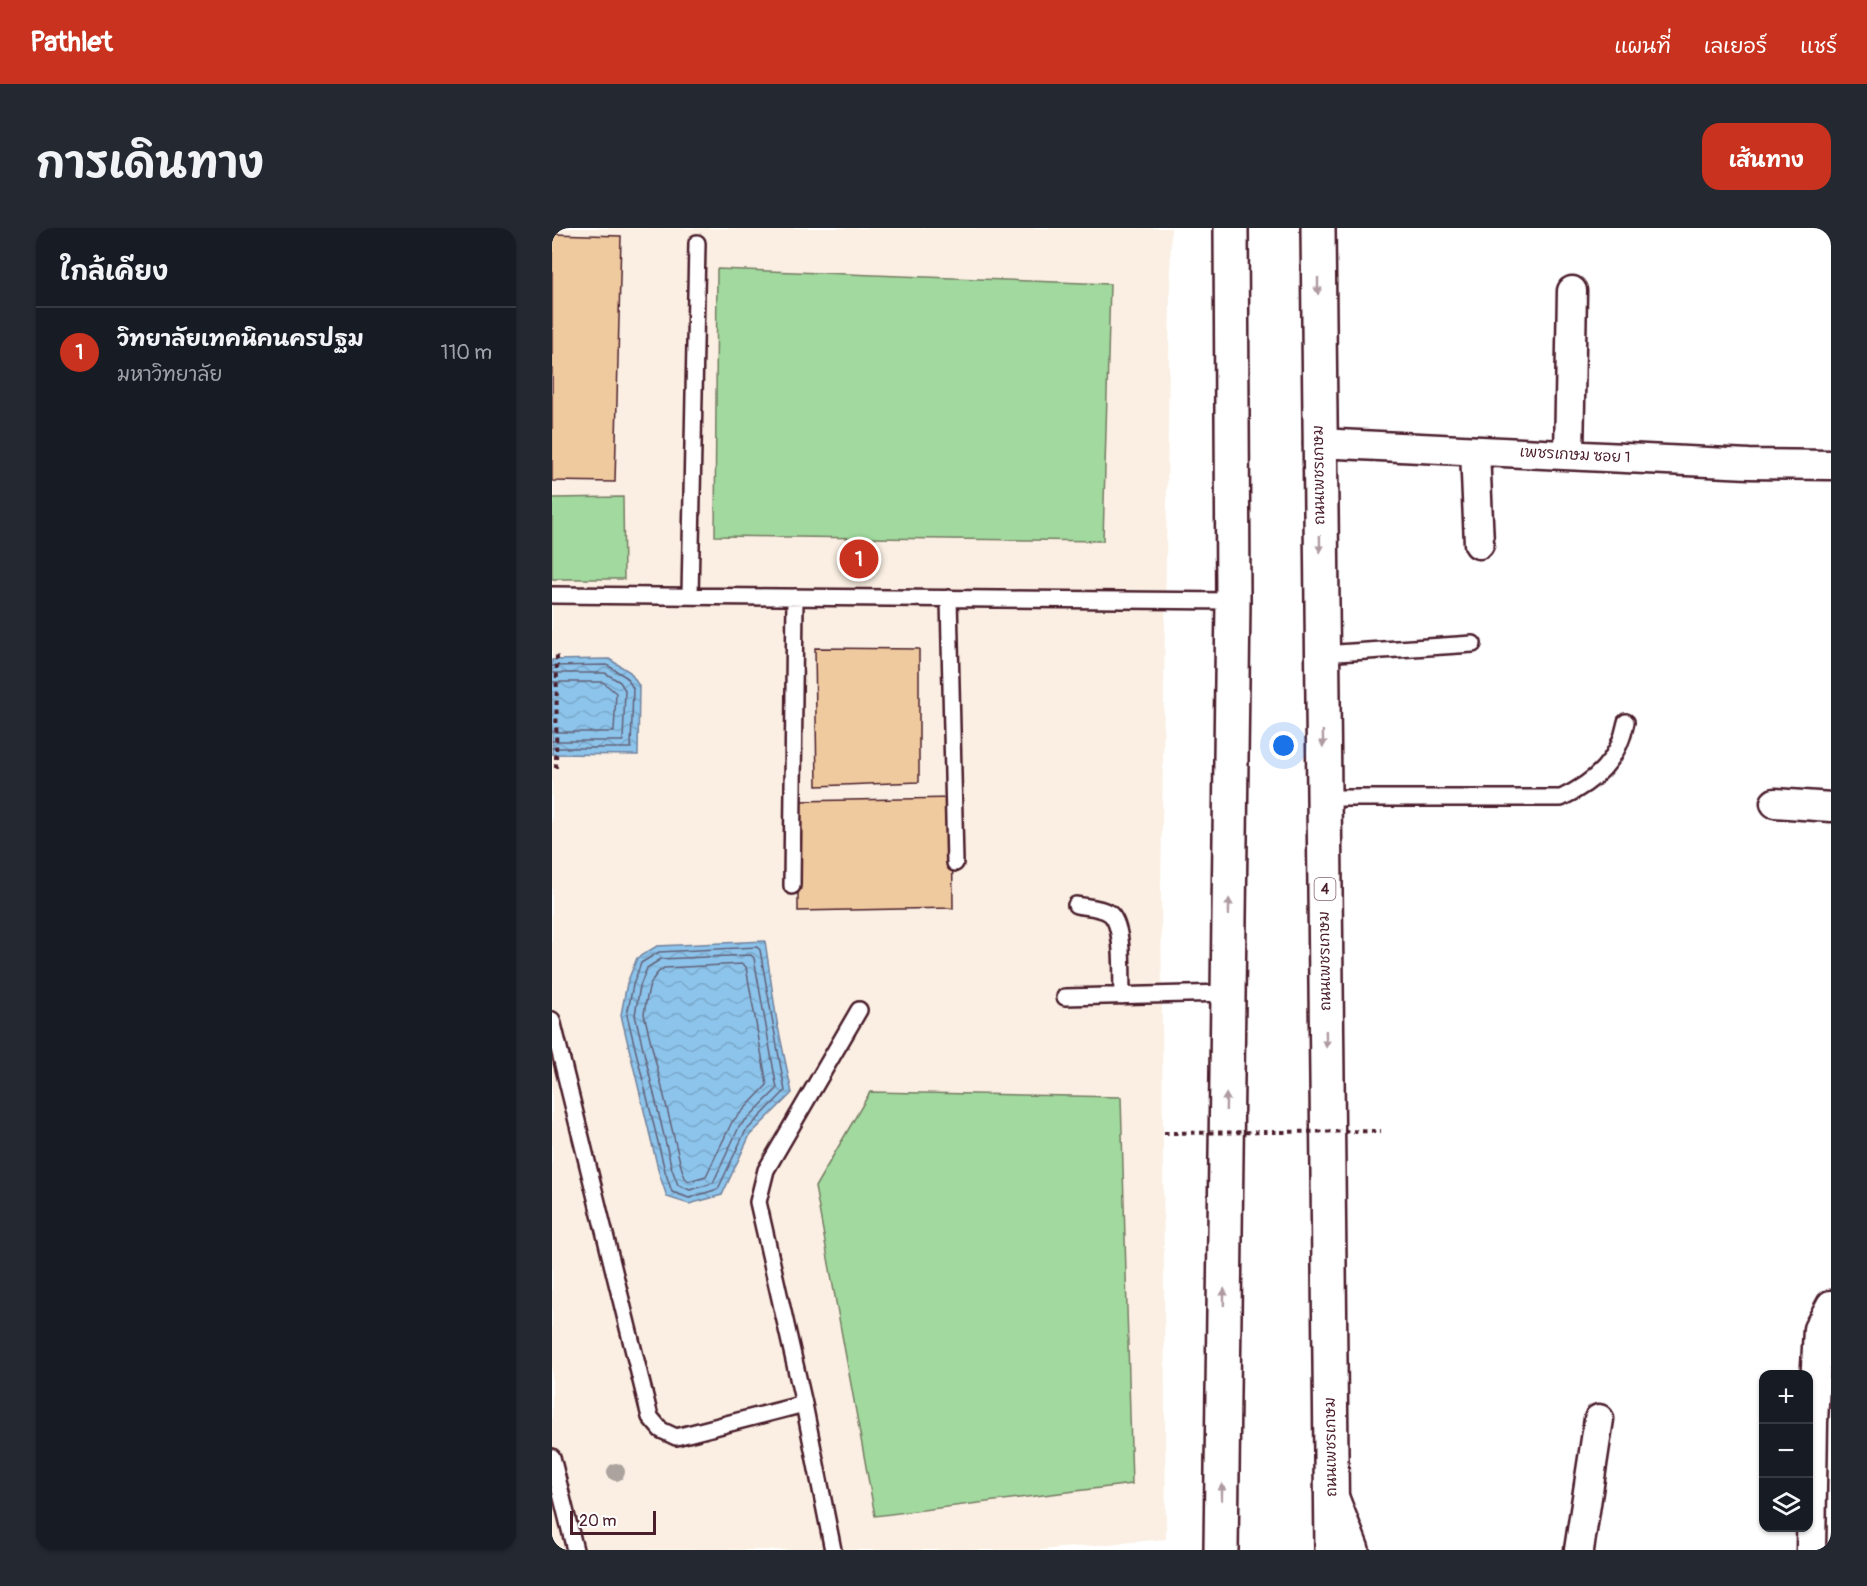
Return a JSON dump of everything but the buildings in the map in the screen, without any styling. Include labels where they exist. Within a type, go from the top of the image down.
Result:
[{"type":"main road","points":[[1221,1550],[1233,601],[1231,228]]},
{"type":"main road","name":"ถนนเพชรเกษม","points":[[1318,228],[1318,443],[1332,1550]]},
{"type":"main road","points":[[1332,1496],[1352,1550]]},
{"type":"street","points":[[1569,455],[1572,291]]},
{"type":"street","name":"เพชรเกษม ซอย 1","points":[[1318,443],[1831,465]]},
{"type":"street","points":[[1475,451],[1479,544]]},
{"type":"street","points":[[1775,803],[1831,807]]},
{"type":"street","points":[[1811,1550],[1813,1422],[1818,1329],[1831,1305]]},
{"type":"street","points":[[1579,1550],[1599,1419]]},
{"type":"lane","points":[[690,596],[697,243]]},
{"type":"lane","points":[[552,595],[1233,601]]},
{"type":"lane","points":[[792,885],[795,597]]},
{"type":"lane","points":[[949,598],[955,863]]},
{"type":"lane","points":[[1322,654],[1473,644]]},
{"type":"lane","points":[[1324,798],[1561,798],[1580,789],[1602,770],[1622,743],[1626,722]]},
{"type":"lane","points":[[1076,905],[1106,911],[1116,918],[1120,933],[1122,996]]},
{"type":"lane","points":[[1065,997],[1228,993]]},
{"type":"lane","points":[[833,1550],[804,1404],[758,1202],[766,1170],[859,1010]]},
{"type":"lane","points":[[552,1020],[650,1417],[661,1430],[676,1437],[804,1404]]},
{"type":"lane","points":[[552,1457],[556,1489],[575,1550]]},
{"type":"path","points":[[556,652],[556,768]]},
{"type":"path","points":[[1164,1133],[1381,1131]]},
{"type":"shaded area","points":[[552,228],[1171,228],[1161,890],[1166,1539],[1039,1550],[552,1550]]},
{"type":"green space","points":[[717,269],[1110,284],[1103,541],[715,536]]},
{"type":"green space","points":[[623,497],[624,579],[552,579],[552,498]]},
{"type":"green space","points":[[870,1092],[1121,1097],[1132,1484],[875,1516],[815,1187]]},
{"type":"water","points":[[609,659],[630,672],[639,686],[638,755],[552,754],[552,660]]},
{"type":"water","points":[[765,941],[777,1022],[792,1093],[750,1135],[722,1195],[689,1204],[667,1197],[659,1173],[621,1015],[627,983],[637,958],[657,946]]},
{"type":"place","name":"วิทยาลัยเทคนิคนครปฐม","points":[[859,559]]}]
